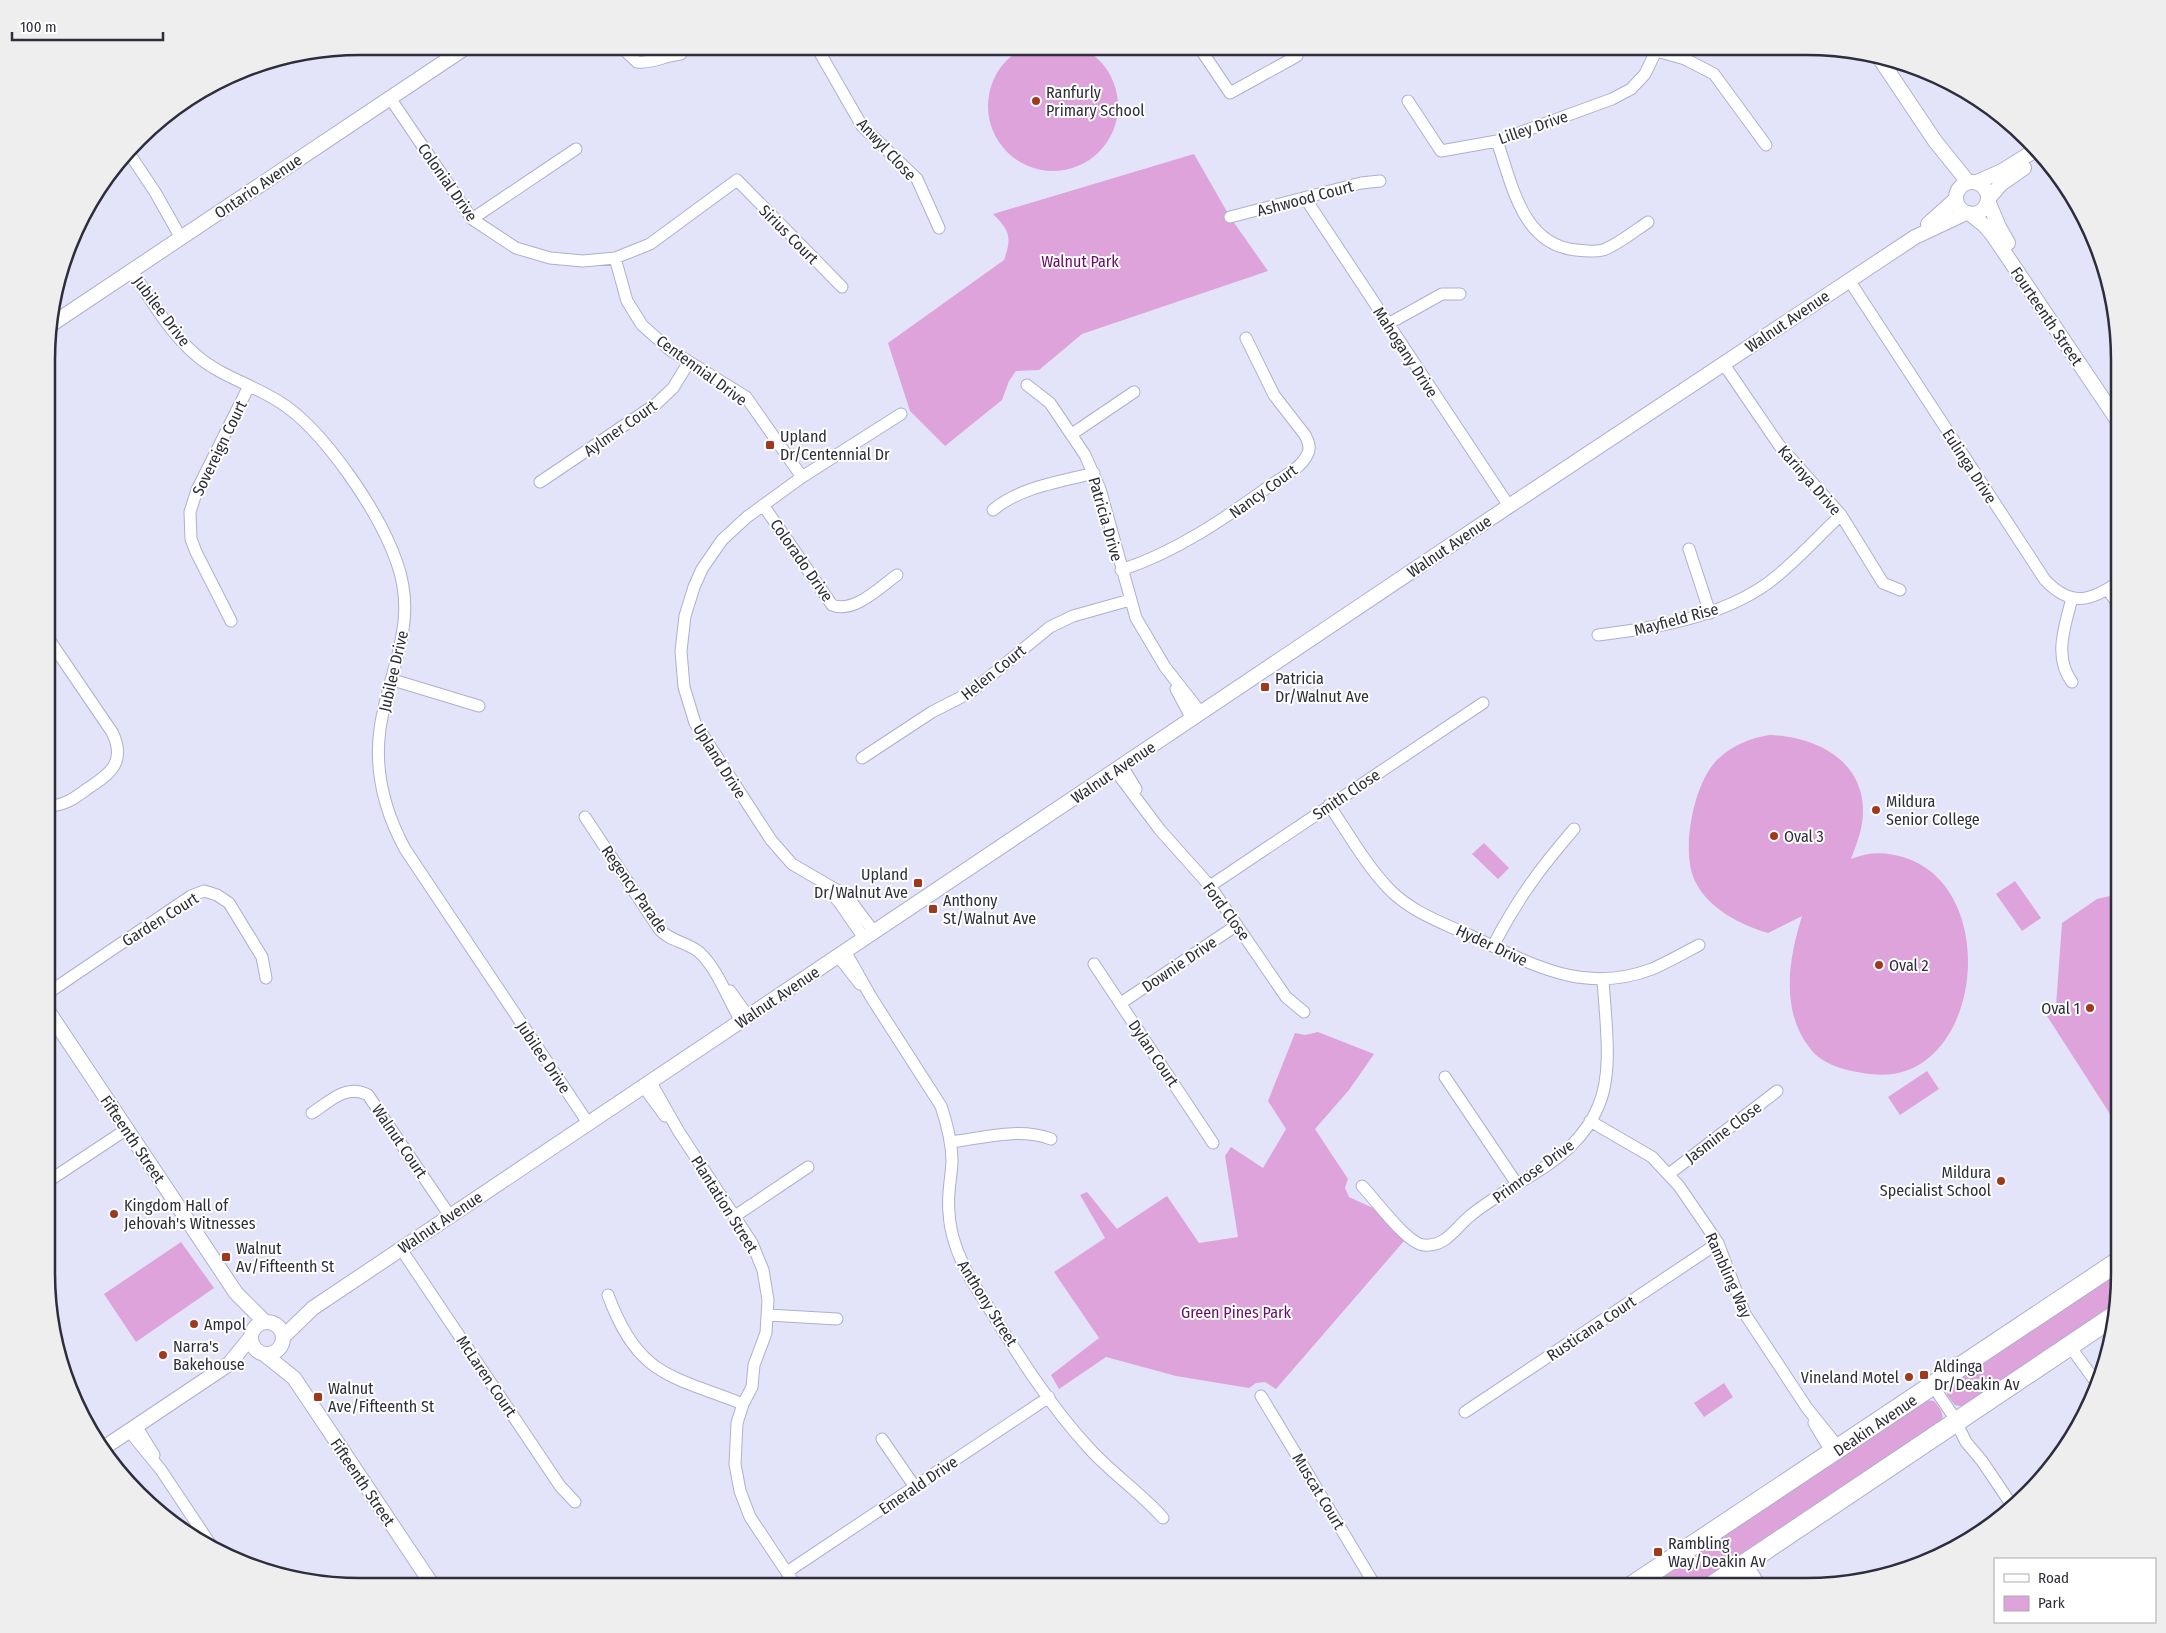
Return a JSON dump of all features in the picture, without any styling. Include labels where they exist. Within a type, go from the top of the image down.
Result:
[{"type":"highway","name":"Deakin Avenue","points":[[1644,1578],[2111,1266]]},
{"type":"highway","points":[[1723,1578],[2107,1321]]},
{"type":"street","name":"Ontario Avenue","points":[[58,320],[454,55]]},
{"type":"street","points":[[630,55],[637,62],[651,62],[668,55]]},
{"type":"street","name":"Anwyl Close","points":[[821,55],[862,126],[918,179],[939,228]]},
{"type":"street","points":[[1204,55],[1230,93],[1297,56]]},
{"type":"street","name":"Lilley Drive","points":[[1408,101],[1441,151],[1497,141],[1612,99],[1631,89],[1645,74],[1654,55]]},
{"type":"street","points":[[1674,55],[1714,74],[1766,145]]},
{"type":"street","points":[[1888,66],[1965,188]]},
{"type":"street","name":"Colonial Drive","points":[[390,98],[472,219],[516,248],[550,258],[583,261],[615,258],[650,244],[736,180]]},
{"type":"street","points":[[1497,141],[1524,215],[1532,229],[1547,241],[1565,249],[1603,250],[1648,222]]},
{"type":"street","points":[[472,219],[576,149]]},
{"type":"street","name":"Walnut Avenue","points":[[1914,237],[1965,188],[2002,171],[2030,153]]},
{"type":"street","points":[[132,158],[184,236]]},
{"type":"street","points":[[1965,188],[1959,207],[1968,213],[1979,212],[2001,184],[2036,160]]},
{"type":"street","name":"Sirius Court","points":[[736,180],[842,287]]},
{"type":"street","name":"Ashwood Court","points":[[1230,217],[1361,183],[1380,181]]},
{"type":"street","points":[[1965,188],[1986,188],[1989,199]]},
{"type":"street","name":"Mahogany Drive","points":[[1305,198],[1509,506]]},
{"type":"street","name":"Fourteenth Street","points":[[1989,199],[2004,238],[2111,395]]},
{"type":"street","name":"Walnut Avenue","points":[[283,1340],[313,1308],[1509,506],[1914,237],[1968,213]]},
{"type":"street","name":"Fourteenth Street","points":[[1968,213],[1984,225],[2003,250],[2111,411]]},
{"type":"street","name":"Centennial Drive","points":[[615,258],[627,301],[642,325],[670,350],[746,397],[802,477]]},
{"type":"street","name":"Jubilee Drive","points":[[132,271],[180,340],[206,363],[293,410],[319,435],[379,522],[390,542],[398,566],[404,598],[403,639],[380,727],[378,745],[380,778],[389,818],[405,849],[588,1123]]},
{"type":"street","name":"Eulinga Drive","points":[[1849,280],[2045,580],[2058,594],[2072,598]]},
{"type":"street","points":[[1388,324],[1442,294],[1460,294]]},
{"type":"street","name":"Nancy Court","points":[[1121,570],[1143,562],[1218,523],[1298,466],[1308,453],[1309,442],[1277,400],[1246,338]]},
{"type":"street","name":"Aylmer Court","points":[[540,482],[656,404],[673,388],[689,362]]},
{"type":"street","name":"Karinya Drive","points":[[1723,364],[1779,445],[1841,515],[1883,583],[1900,590]]},
{"type":"street","name":"Patricia Drive","points":[[1027,385],[1050,403],[1072,434],[1094,473],[1130,600],[1143,633],[1197,716]]},
{"type":"street","name":"Sovereign Court","points":[[231,622],[196,552],[191,538],[190,512],[197,490],[249,386]]},
{"type":"street","points":[[1072,434],[1134,392]]},
{"type":"street","name":"Upland Drive","points":[[869,935],[819,881],[792,864],[771,840],[704,739],[689,707],[684,687],[681,669],[682,635],[686,609],[694,587],[702,570],[722,540],[763,505],[802,477],[900,414]]},
{"type":"street","points":[[993,510],[1002,502],[1022,493],[1094,473]]},
{"type":"street","name":"Colorado Drive","points":[[763,505],[832,605],[843,608],[853,605],[897,575]]},
{"type":"street","name":"Mayfield Rise","points":[[1598,635],[1624,632],[1710,613],[1733,603],[1769,582],[1841,515]]},
{"type":"street","points":[[1689,549],[1710,613]]},
{"type":"street","points":[[2072,682],[2064,672],[2061,651],[2072,598],[2085,599],[2111,588]]},
{"type":"street","points":[[2108,590],[2111,594]]},
{"type":"street","name":"Helen Court","points":[[862,758],[932,712],[971,692],[1050,627],[1074,616],[1130,600]]},
{"type":"street","points":[[55,648],[112,732],[118,748],[116,765],[104,778],[65,803],[55,805]]},
{"type":"street","points":[[392,680],[479,706]]},
{"type":"street","name":"Smith Close","points":[[1210,886],[1483,703]]},
{"type":"street","name":"Ford Close","points":[[1118,768],[1168,839],[1210,886],[1286,997],[1304,1012]]},
{"type":"street","name":"Hyder Drive","points":[[1329,805],[1382,881],[1401,899],[1427,915],[1557,974],[1581,979],[1604,979],[1652,968],[1699,945]]},
{"type":"street","name":"Regency Parade","points":[[586,818],[659,929],[668,937],[692,947],[704,957],[744,1019]]},
{"type":"street","points":[[1493,946],[1530,882],[1574,829]]},
{"type":"street","name":"Garden Court","points":[[55,988],[191,896],[204,891],[217,895],[228,904],[262,957],[266,978]]},
{"type":"street","name":"Downie Drive","points":[[1121,1003],[1237,925]]},
{"type":"street","name":"Anthony Street","points":[[842,953],[934,1093],[943,1113],[952,1160],[948,1211],[954,1243],[960,1260],[980,1295],[1049,1397],[1089,1448],[1163,1518]]},
{"type":"street","name":"Dylan Court","points":[[1094,964],[1213,1142]]},
{"type":"street","name":"Primrose Drive","points":[[1362,1186],[1412,1241],[1424,1245],[1444,1241],[1471,1215],[1570,1148],[1590,1121],[1602,1096],[1606,1074],[1604,979]]},
{"type":"street","name":"Fifteenth Street","points":[[55,1021],[236,1293],[251,1335]]},
{"type":"street","points":[[1445,1077],[1517,1184]]},
{"type":"street","name":"Plantation Street","points":[[646,1084],[735,1216],[759,1257],[766,1285],[768,1315],[764,1341],[754,1365],[752,1387],[743,1404],[737,1423],[734,1450],[740,1491],[750,1517],[791,1578]]},
{"type":"street","name":"Walnut Court","points":[[312,1113],[345,1092],[357,1090],[368,1095],[450,1216]]},
{"type":"street","name":"Jasmine Close","points":[[1669,1174],[1777,1091]]},
{"type":"street","name":"Rambling Way","points":[[1590,1121],[1652,1157],[1689,1198],[1718,1243],[1745,1314],[1807,1408],[1820,1436],[1836,1451]]},
{"type":"street","points":[[55,1177],[127,1129]]},
{"type":"street","points":[[950,1142],[1019,1133],[1040,1135],[1051,1139]]},
{"type":"street","points":[[735,1216],[808,1167]]},
{"type":"street","name":"Rusticana Court","points":[[1464,1412],[1718,1243]]},
{"type":"street","name":"McLaren Court","points":[[401,1249],[560,1486],[575,1502]]},
{"type":"street","name":"Fifteenth Street","points":[[236,1293],[270,1323]]},
{"type":"street","points":[[608,1295],[623,1331],[646,1361],[668,1375],[743,1404]]},
{"type":"street","name":"Walnut Avenue","points":[[270,1323],[313,1308]]},
{"type":"street","points":[[768,1315],[837,1319]]},
{"type":"street","points":[[108,1445],[229,1364],[278,1350],[283,1340],[281,1329],[270,1323],[256,1326],[229,1364]]},
{"type":"street","points":[[251,1335],[254,1347],[263,1354]]},
{"type":"street","name":"Fifteenth Street","points":[[283,1340],[294,1378],[428,1578]]},
{"type":"street","points":[[2069,1345],[2093,1378]]},
{"type":"street","name":"Fifteenth Street","points":[[263,1354],[294,1378]]},
{"type":"street","points":[[1933,1386],[1956,1422],[1971,1439],[1982,1461],[2009,1501]]},
{"type":"street","name":"Muscat Court","points":[[1261,1396],[1371,1578]]},
{"type":"street","name":"Emerald Drive","points":[[787,1572],[1049,1397]]},
{"type":"street","points":[[132,1428],[152,1450],[161,1470],[203,1535]]},
{"type":"street","points":[[882,1439],[915,1487]]},
{"type":"street","points":[[1742,1565],[1748,1578]]},
{"type":"street","points":[[1742,1565],[1753,1578]]},
{"type":"green space","points":[[1013,55],[1093,55],[1107,70],[1117,93],[1117,119],[1107,142],[1089,160],[1066,170],[1040,170],[1017,160],[999,142],[989,119],[989,93],[993,81],[999,70]]},
{"type":"green space","name":"Walnut Park","points":[[1194,154],[1230,217],[1268,271],[1082,334],[1039,370],[1016,371],[1009,381],[1002,400],[945,446],[910,411],[888,343],[1004,260],[1009,240],[1008,235],[1003,225],[993,214]]},
{"type":"green space","points":[[1770,735],[1804,740],[1819,746],[1833,754],[1855,777],[1861,793],[1863,818],[1851,859],[1878,853],[1906,858],[1937,877],[1958,908],[1967,945],[1966,984],[1956,1021],[1936,1051],[1907,1070],[1870,1074],[1862,1073],[1828,1063],[1814,1053],[1800,1032],[1791,1000],[1791,966],[1802,916],[1768,933],[1757,930],[1736,920],[1716,907],[1701,891],[1695,881],[1691,868],[1689,835],[1696,799],[1702,783],[1718,759],[1730,750],[1749,740]]},
{"type":"green space","points":[[1484,843],[1509,868],[1498,879],[1472,854]]},
{"type":"green space","points":[[2015,881],[2041,918],[2022,931],[1996,894]]},
{"type":"green space","name":"Oval 1","points":[[2111,896],[2111,1116],[2047,1016],[2056,1006],[2062,923],[2097,899]]},
{"type":"green space","name":"Green Pines Park","points":[[1318,1032],[1374,1054],[1349,1090],[1315,1129],[1348,1179],[1345,1188],[1349,1197],[1373,1208],[1404,1241],[1276,1389],[1265,1382],[1256,1383],[1249,1388],[1176,1376],[1106,1357],[1059,1389],[1051,1375],[1099,1338],[1054,1272],[1105,1238],[1080,1195],[1087,1192],[1117,1229],[1167,1196],[1199,1243],[1238,1237],[1225,1156],[1231,1147],[1263,1168],[1286,1129],[1268,1101],[1295,1033],[1305,1035]]},
{"type":"green space","points":[[1927,1071],[1939,1089],[1900,1115],[1888,1097]]},
{"type":"green space","points":[[181,1242],[214,1288],[136,1342],[104,1294]]},
{"type":"green space","points":[[2111,1276],[2108,1311],[1965,1407],[1955,1405],[1947,1395],[1948,1386]]},
{"type":"green space","points":[[1724,1383],[1733,1397],[1704,1417],[1694,1403]]},
{"type":"green space","points":[[1926,1400],[1934,1401],[1940,1409],[1942,1421],[1940,1424],[1710,1578],[1657,1578]]},
{"type":"place","name":"Ranfurly Primary School","points":[[1036,101]]},
{"type":"place","name":"Upland Dr/Centennial Dr","points":[[770,445]]},
{"type":"place","name":"Patricia Dr/Walnut Ave","points":[[1265,687]]},
{"type":"place","name":"Mildura Senior College","points":[[1876,810]]},
{"type":"place","name":"Oval 3","points":[[1774,836]]},
{"type":"place","name":"Upland Dr/Walnut Ave","points":[[918,883]]},
{"type":"place","name":"Anthony St/Walnut Ave","points":[[933,909]]},
{"type":"place","name":"Oval 2","points":[[1879,965]]},
{"type":"place","name":"Oval 1","points":[[2090,1008]]},
{"type":"place","name":"Mildura Specialist School","points":[[2001,1181]]},
{"type":"place","name":"Kingdom Hall of Jehovah's Witnesses","points":[[114,1214]]},
{"type":"place","name":"Walnut Av/Fifteenth St","points":[[226,1257]]},
{"type":"place","name":"Ampol","points":[[194,1324]]},
{"type":"place","name":"Narra's Bakehouse","points":[[163,1355]]},
{"type":"place","name":"Aldinga Dr/Deakin Av","points":[[1924,1375]]},
{"type":"place","name":"Vineland Motel","points":[[1909,1377]]},
{"type":"place","name":"Walnut Ave/Fifteenth St","points":[[318,1397]]},
{"type":"place","name":"Rambling Way/Deakin Av","points":[[1658,1552]]}]
